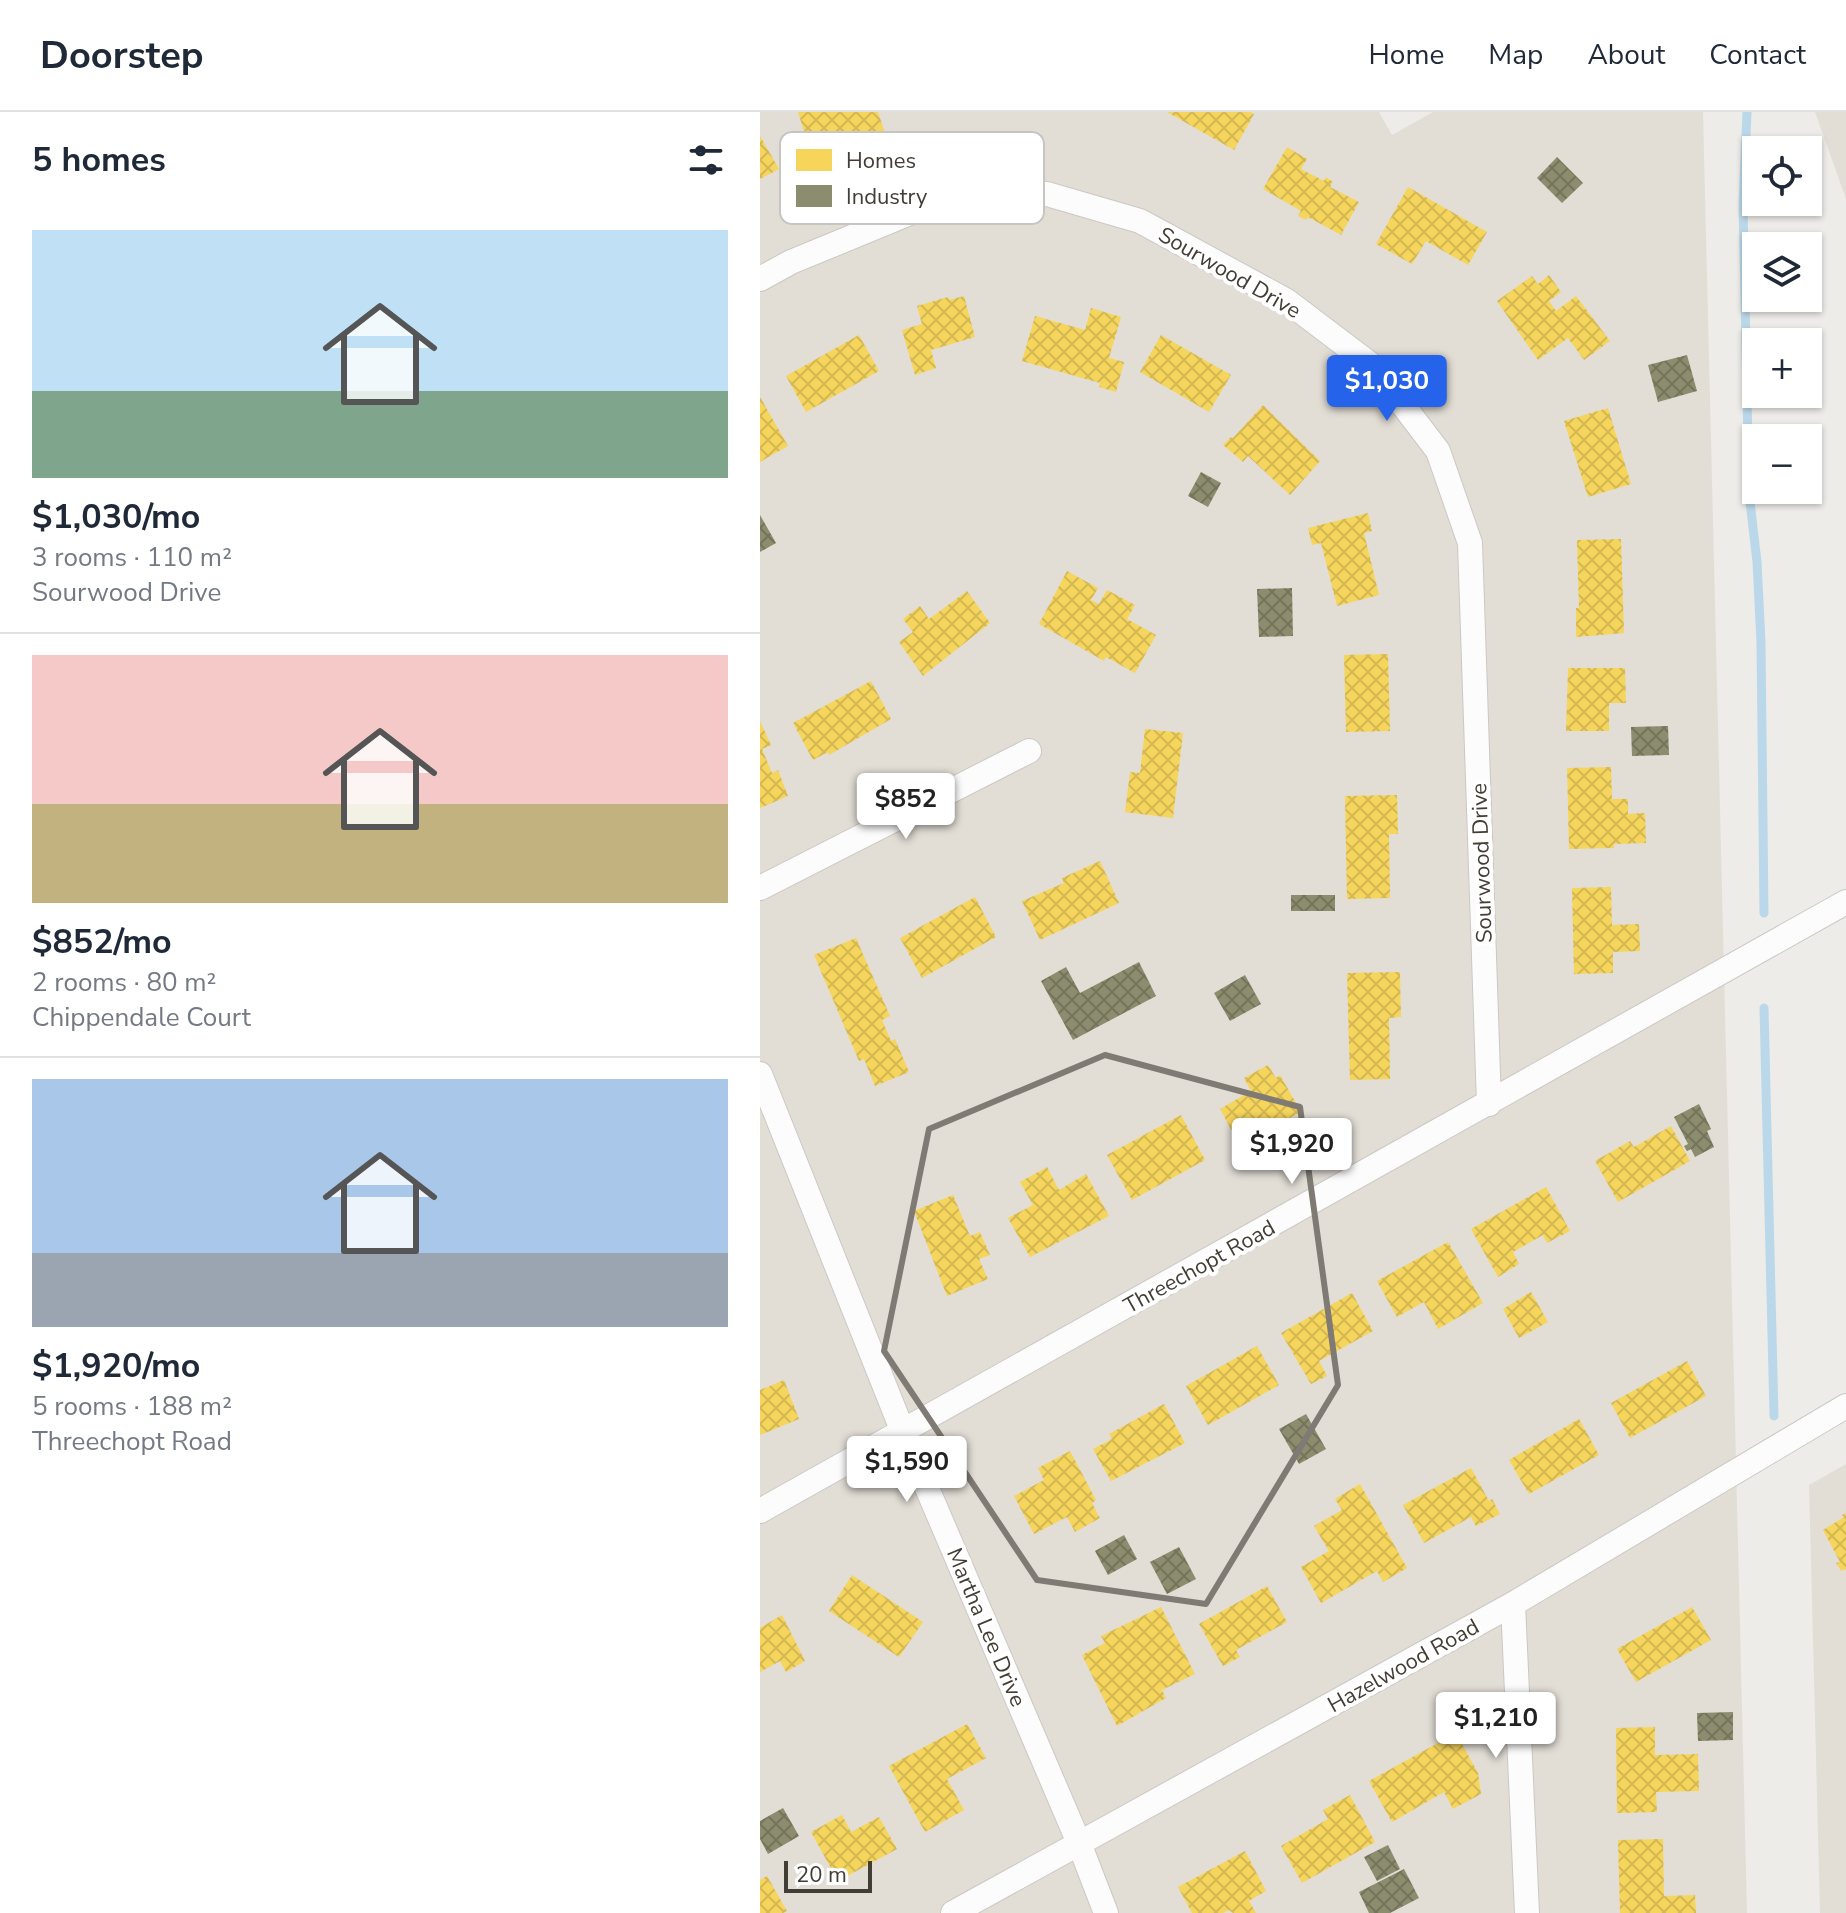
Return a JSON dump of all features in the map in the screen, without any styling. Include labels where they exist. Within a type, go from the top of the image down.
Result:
[{"type":"street","name":"Sourwood Drive","points":[[1044,194],[1140,221],[1287,301],[1374,367],[1438,451],[1470,543],[1489,1104]]},
{"type":"street","name":"Sourwood Drive","points":[[760,279],[791,262],[883,224]]},
{"type":"street","points":[[760,888],[1029,751]]},
{"type":"street","name":"Threechopt Road","points":[[760,1511],[1846,902]]},
{"type":"street","name":"Martha Lee Drive","points":[[760,1074],[903,1432],[1106,1913]]},
{"type":"street","name":"Hazelwood Road","points":[[953,1913],[1513,1604],[1846,1406]]},
{"type":"street","points":[[1513,1604],[1527,1913]]},
{"type":"highlighted area","points":[[1105,1055],[1300,1107],[1338,1385],[1206,1604],[1037,1580],[884,1351],[929,1129]]},
{"type":"shaded area","points":[[760,112],[1379,112],[1392,135],[1433,112],[1703,112],[1747,1913],[760,1913]]},
{"type":"shaded area","points":[[1815,112],[1846,112],[1846,199]]},
{"type":"shaded area","points":[[1846,1464],[1846,1913],[1820,1913],[1809,1485]]},
{"type":"building: Homes","points":[[798,112],[878,112],[885,132],[804,132]]},
{"type":"building: Homes","points":[[1167,112],[1250,112],[1254,114],[1234,150]]},
{"type":"building: Homes","points":[[760,136],[779,169],[760,179]]},
{"type":"building: Homes","points":[[1287,147],[1307,159],[1301,169],[1324,181],[1326,177],[1333,182],[1330,187],[1359,202],[1341,235],[1308,217],[1306,220],[1298,216],[1301,211],[1263,189]]},
{"type":"building: Homes","points":[[1408,187],[1487,232],[1468,265],[1426,241],[1412,264],[1376,244]]},
{"type":"building: Homes","points":[[1549,275],[1561,292],[1549,301],[1556,311],[1576,296],[1610,341],[1584,360],[1568,338],[1538,360],[1497,301],[1532,276],[1538,284]]},
{"type":"building: Homes","points":[[964,296],[975,337],[931,350],[936,368],[915,375],[902,330],[922,324],[917,306]]},
{"type":"building: Homes","points":[[1091,308],[1121,317],[1109,358],[1124,362],[1116,392],[1099,387],[1100,383],[1022,361],[1035,316],[1085,330]]},
{"type":"building: Homes","points":[[859,335],[879,371],[806,412],[786,376]]},
{"type":"building: Homes","points":[[1161,335],[1231,375],[1209,412],[1140,372]]},
{"type":"building: Homes","points":[[760,397],[788,446],[760,462]]},
{"type":"building: Homes","points":[[1263,405],[1320,461],[1290,495],[1248,456],[1243,462],[1223,445]]},
{"type":"building: Homes","points":[[1608,408],[1631,484],[1588,497],[1564,421]]},
{"type":"building: Homes","points":[[1368,513],[1372,531],[1364,533],[1379,595],[1337,606],[1321,543],[1312,545],[1308,528]]},
{"type":"building: Homes","points":[[1621,539],[1624,633],[1576,637],[1576,608],[1579,608],[1577,540]]},
{"type":"building: Homes","points":[[1067,571],[1098,588],[1091,600],[1099,604],[1107,590],[1135,605],[1127,619],[1156,635],[1135,673],[1106,657],[1104,661],[1039,624]]},
{"type":"building: Homes","points":[[967,591],[990,623],[923,676],[899,642],[913,632],[903,619],[920,606],[929,619]]},
{"type":"building: Homes","points":[[1388,654],[1390,731],[1346,732],[1344,655]]},
{"type":"building: Homes","points":[[1568,668],[1625,668],[1626,703],[1609,703],[1609,731],[1566,731]]},
{"type":"building: Homes","points":[[871,681],[891,719],[829,755],[828,752],[813,760],[793,723]]},
{"type":"building: Homes","points":[[760,721],[771,745],[762,749],[772,773],[778,770],[788,796],[760,808]]},
{"type":"building: Homes","points":[[1145,729],[1183,733],[1173,818],[1125,812],[1130,772],[1140,773]]},
{"type":"building: Homes","points":[[1611,767],[1612,799],[1628,799],[1628,814],[1645,813],[1646,843],[1614,844],[1614,848],[1569,849],[1567,768]]},
{"type":"building: Homes","points":[[1397,795],[1398,834],[1389,834],[1390,898],[1347,899],[1345,796]]},
{"type":"building: Homes","points":[[1100,861],[1119,903],[1040,940],[1022,901],[1064,883],[1062,878]]},
{"type":"building: Homes","points":[[1611,887],[1612,925],[1639,924],[1640,951],[1613,952],[1613,973],[1574,974],[1572,888]]},
{"type":"building: Homes","points":[[975,897],[996,937],[922,978],[900,938]]},
{"type":"building: Homes","points":[[856,938],[890,1016],[882,1020],[891,1041],[895,1039],[909,1072],[875,1086],[864,1059],[859,1061],[814,955]]},
{"type":"building: Homes","points":[[1400,972],[1401,1017],[1389,1018],[1390,1079],[1350,1080],[1347,973]]},
{"type":"building: Homes","points":[[1268,1065],[1276,1078],[1280,1075],[1301,1112],[1239,1144],[1220,1109],[1251,1091],[1244,1078]]},
{"type":"building: Homes","points":[[1181,1115],[1205,1160],[1132,1200],[1107,1155]]},
{"type":"building: Homes","points":[[1671,1126],[1690,1161],[1618,1202],[1595,1161],[1630,1141],[1634,1147]]},
{"type":"building: Homes","points":[[1047,1167],[1059,1190],[1086,1174],[1109,1216],[1030,1257],[1008,1218],[1033,1205],[1020,1182]]},
{"type":"building: Homes","points":[[1546,1187],[1570,1231],[1547,1243],[1543,1235],[1513,1252],[1519,1264],[1498,1277],[1471,1229]]},
{"type":"building: Homes","points":[[953,1195],[970,1236],[980,1232],[990,1255],[979,1259],[988,1279],[947,1296],[914,1211]]},
{"type":"building: Homes","points":[[1448,1242],[1483,1303],[1438,1329],[1424,1302],[1397,1317],[1377,1281]]},
{"type":"building: Homes","points":[[1531,1292],[1548,1322],[1519,1338],[1503,1309]]},
{"type":"building: Homes","points":[[1352,1293],[1373,1331],[1319,1361],[1327,1376],[1311,1384],[1281,1333]]},
{"type":"building: Homes","points":[[1257,1346],[1279,1385],[1208,1425],[1186,1386]]},
{"type":"building: Homes","points":[[1687,1361],[1706,1396],[1630,1438],[1611,1403]]},
{"type":"building: Homes","points":[[784,1380],[799,1419],[760,1435],[760,1390]]},
{"type":"building: Homes","points":[[1164,1404],[1185,1443],[1111,1481],[1093,1449],[1112,1439],[1109,1434]]},
{"type":"building: Homes","points":[[1579,1419],[1599,1455],[1529,1494],[1509,1460]]},
{"type":"building: Homes","points":[[1070,1451],[1096,1500],[1092,1503],[1100,1518],[1075,1532],[1067,1517],[1034,1534],[1014,1496],[1044,1480],[1038,1468]]},
{"type":"building: Homes","points":[[1471,1468],[1500,1514],[1476,1526],[1471,1517],[1424,1543],[1403,1505]]},
{"type":"building: Homes","points":[[1360,1484],[1407,1568],[1383,1582],[1377,1571],[1321,1603],[1301,1567],[1329,1551],[1314,1526],[1342,1510],[1335,1499]]},
{"type":"building: Homes","points":[[1846,1513],[1846,1569],[1841,1571],[1836,1563],[1840,1562],[1823,1530]]},
{"type":"building: Homes","points":[[852,1575],[923,1622],[899,1657],[829,1611]]},
{"type":"building: Homes","points":[[1267,1586],[1287,1622],[1236,1650],[1240,1657],[1223,1666],[1199,1624]]},
{"type":"building: Homes","points":[[1161,1607],[1195,1674],[1162,1690],[1166,1698],[1117,1726],[1082,1655],[1105,1643],[1101,1636]]},
{"type":"building: Homes","points":[[1692,1607],[1711,1640],[1636,1682],[1617,1649]]},
{"type":"building: Homes","points":[[782,1615],[805,1661],[786,1672],[780,1661],[760,1672],[760,1628]]},
{"type":"building: Homes","points":[[967,1724],[986,1758],[947,1779],[964,1810],[925,1832],[889,1766]]},
{"type":"building: Homes","points":[[1655,1727],[1655,1755],[1698,1754],[1699,1791],[1656,1792],[1657,1812],[1617,1813],[1616,1728]]},
{"type":"building: Homes","points":[[1456,1733],[1478,1773],[1481,1794],[1453,1809],[1444,1792],[1392,1822],[1369,1781]]},
{"type":"building: Homes","points":[[1350,1795],[1375,1842],[1302,1883],[1281,1846],[1328,1819],[1323,1810]]},
{"type":"building: Homes","points":[[842,1815],[851,1832],[879,1817],[897,1849],[838,1881],[811,1832]]},
{"type":"building: Homes","points":[[1663,1839],[1664,1896],[1695,1895],[1696,1913],[1620,1913],[1618,1840]]},
{"type":"building: Homes","points":[[1245,1851],[1266,1891],[1249,1901],[1256,1913],[1233,1913],[1229,1910],[1223,1913],[1192,1913],[1178,1887]]},
{"type":"building: Homes","points":[[767,1876],[787,1911],[783,1913],[760,1913],[760,1880]]},
{"type":"building: Industry","points":[[1557,157],[1583,183],[1562,203],[1537,178]]},
{"type":"building: Industry","points":[[1687,355],[1697,391],[1658,402],[1648,365]]},
{"type":"building: Industry","points":[[1201,472],[1221,483],[1208,507],[1188,496]]},
{"type":"building: Industry","points":[[760,515],[776,543],[760,552]]},
{"type":"building: Industry","points":[[1292,588],[1293,636],[1259,637],[1257,589]]},
{"type":"building: Industry","points":[[1668,726],[1669,755],[1632,756],[1631,727]]},
{"type":"building: Industry","points":[[1291,895],[1335,895],[1335,911],[1291,911]]},
{"type":"building: Industry","points":[[1139,962],[1156,996],[1073,1040],[1041,981],[1066,967],[1080,993]]},
{"type":"building: Industry","points":[[1245,975],[1261,1004],[1230,1021],[1214,993]]},
{"type":"building: Industry","points":[[1699,1104],[1711,1129],[1707,1131],[1714,1147],[1695,1157],[1691,1149],[1687,1151],[1684,1146],[1688,1144],[1674,1117]]},
{"type":"building: Industry","points":[[1306,1414],[1326,1449],[1299,1464],[1279,1429]]},
{"type":"building: Industry","points":[[1124,1535],[1137,1559],[1108,1575],[1095,1551]]},
{"type":"building: Industry","points":[[1179,1547],[1196,1579],[1167,1594],[1150,1562]]},
{"type":"building: Industry","points":[[1733,1712],[1733,1740],[1698,1741],[1697,1713]]},
{"type":"building: Industry","points":[[783,1808],[799,1836],[768,1854],[760,1839],[760,1821]]},
{"type":"building: Industry","points":[[1388,1845],[1400,1869],[1377,1881],[1364,1857]]},
{"type":"building: Industry","points":[[1404,1869],[1419,1898],[1390,1913],[1369,1913],[1359,1892]]},
{"type":"waterway","points":[[1747,112],[1743,204],[1749,493],[1757,562],[1761,642],[1764,913]]},
{"type":"waterway","points":[[1764,1008],[1774,1416]]}]
